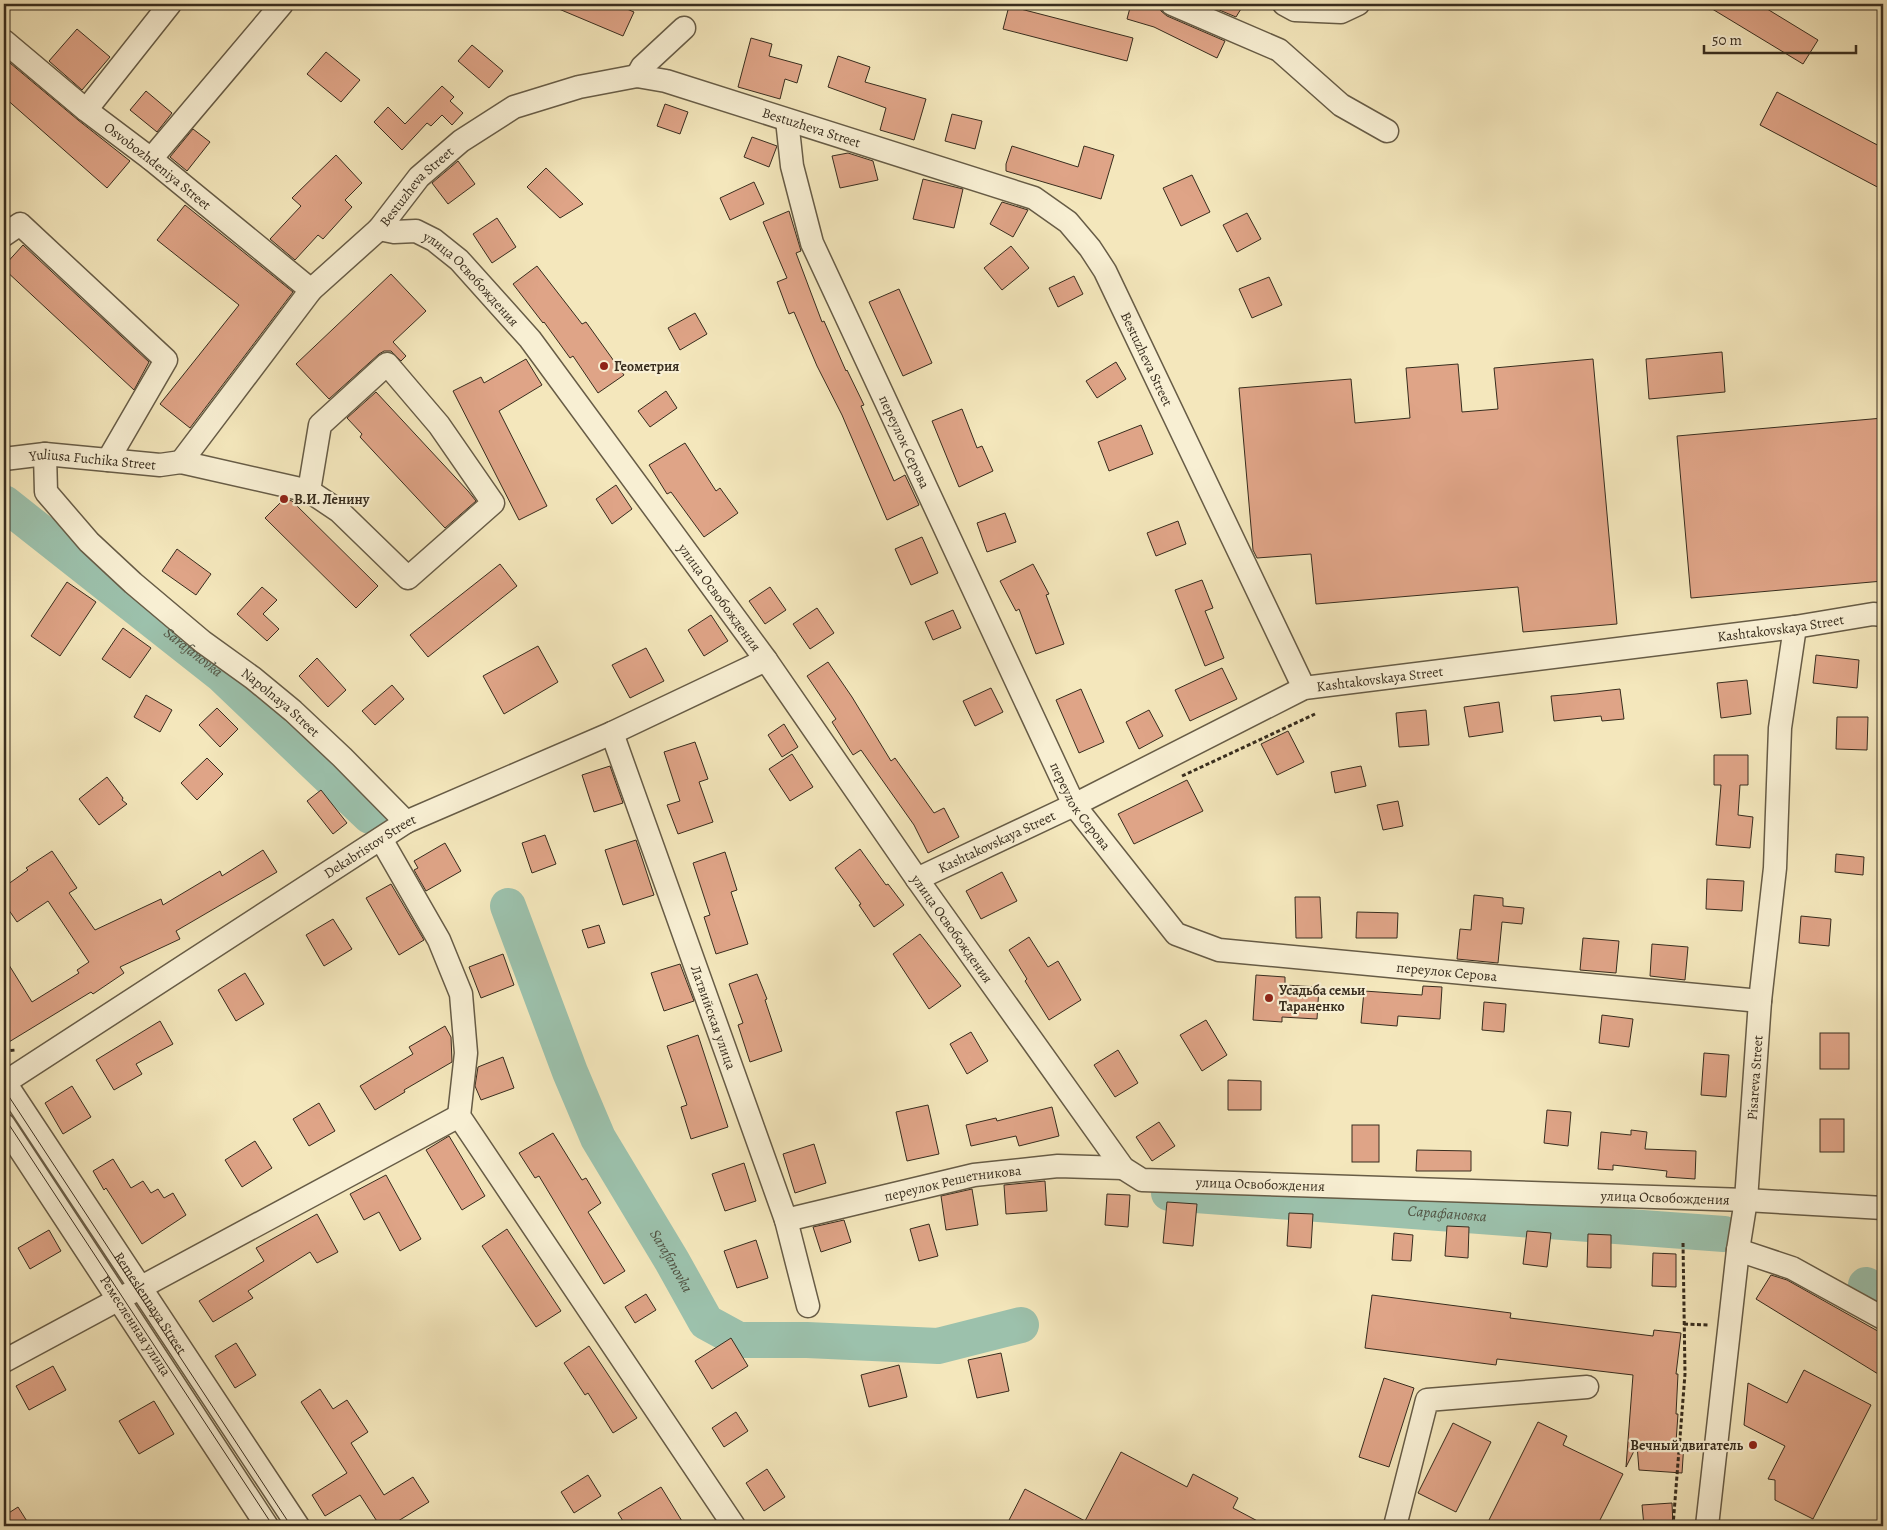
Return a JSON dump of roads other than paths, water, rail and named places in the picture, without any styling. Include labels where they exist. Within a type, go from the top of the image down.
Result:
[{"type":"street","points":[[86,110],[170,4]]},
{"type":"street","points":[[151,159],[282,4]]},
{"type":"street","points":[[1172,4],[1279,50],[1341,104],[1387,131]]},
{"type":"street","points":[[1284,4],[1296,10],[1343,7]]},
{"type":"street","points":[[637,76],[642,67],[684,28]]},
{"type":"street","name":"Osvobozhdeniya Street","points":[[4,40],[86,110],[151,159],[311,290]]},
{"type":"street","name":"Bestuzheva Street","points":[[181,462],[311,290],[379,229],[419,177],[461,141],[514,107],[579,87],[637,76],[666,81],[1034,198],[1068,222],[1090,248],[1105,271],[1304,688]]},
{"type":"street","name":"переулок Серова","points":[[787,120],[792,166],[812,243],[1074,805],[1176,934],[1219,950],[1760,1001]]},
{"type":"street","points":[[4,235],[20,224],[166,360],[108,460]]},
{"type":"street","name":"улица Освобождения","points":[[379,229],[394,232],[416,232],[434,240],[459,260],[530,339],[766,660],[917,879],[1123,1168],[1142,1180],[1746,1200]]},
{"type":"street","points":[[387,364],[439,425],[493,503],[408,578],[340,511],[309,491],[320,425],[387,364]]},
{"type":"street","name":"Yuliusa Fuchika Street","points":[[4,459],[45,454],[160,465],[181,462],[309,491]]},
{"type":"street","name":"Napolnaya Street","points":[[45,454],[46,492],[89,542],[133,583],[204,642],[253,678],[293,711],[342,757],[406,822]]},
{"type":"street","name":"Kashtakovskaya Street","points":[[917,879],[1074,805],[1304,688],[1795,627],[1873,614],[1883,615]]},
{"type":"street","name":"Pisareva Street","points":[[1707,1526],[1738,1250],[1746,1200],[1760,1001],[1775,868],[1780,728],[1795,627]]},
{"type":"street","name":"Dekabristov Street","points":[[4,1082],[406,822],[612,733],[766,660]]},
{"type":"street","name":"Латвийская улица","points":[[612,733],[786,1220],[808,1306]]},
{"type":"street","points":[[380,839],[440,940],[461,994],[466,1053],[459,1116],[734,1526]]},
{"type":"street","name":"Remeslennaya Street","points":[[4,1082],[298,1526]]},
{"type":"street","points":[[4,1361],[459,1116]]},
{"type":"street","name":"Ремесленная улица","points":[[4,1125],[267,1526]]},
{"type":"street","name":"переулок Решетникова","points":[[786,1220],[974,1175],[1058,1166],[1123,1168]]},
{"type":"street","points":[[1746,1200],[1883,1208]]},
{"type":"street","points":[[1738,1250],[1792,1268],[1883,1318]]},
{"type":"street","points":[[1395,1526],[1427,1400],[1587,1387]]},
{"type":"waterway","name":"Sarafanovka","points":[[4,503],[221,674],[370,816]]},
{"type":"waterway","name":"Sarafanovka","points":[[508,906],[570,1072],[598,1138],[672,1261],[706,1322],[739,1340],[807,1340],[938,1346],[1021,1325]]},
{"type":"waterway","name":"Сарафановка","points":[[1169,1193],[1724,1234]]},
{"type":"waterway","name":"Сарафановка","points":[[1866,1285],[1883,1294]]},
{"type":"tram line","points":[[4,1089],[291,1526]]},
{"type":"tram line","points":[[4,1117],[273,1526]]},
{"type":"place","name":"Геометрия","points":[[604,366]]},
{"type":"place","name":"В.И. Ленину","points":[[284,499]]},
{"type":"place","name":"Усадьба семьи Тараненко","points":[[1269,998]]},
{"type":"place","name":"Вечный двигатель","points":[[1753,1445]]}]
